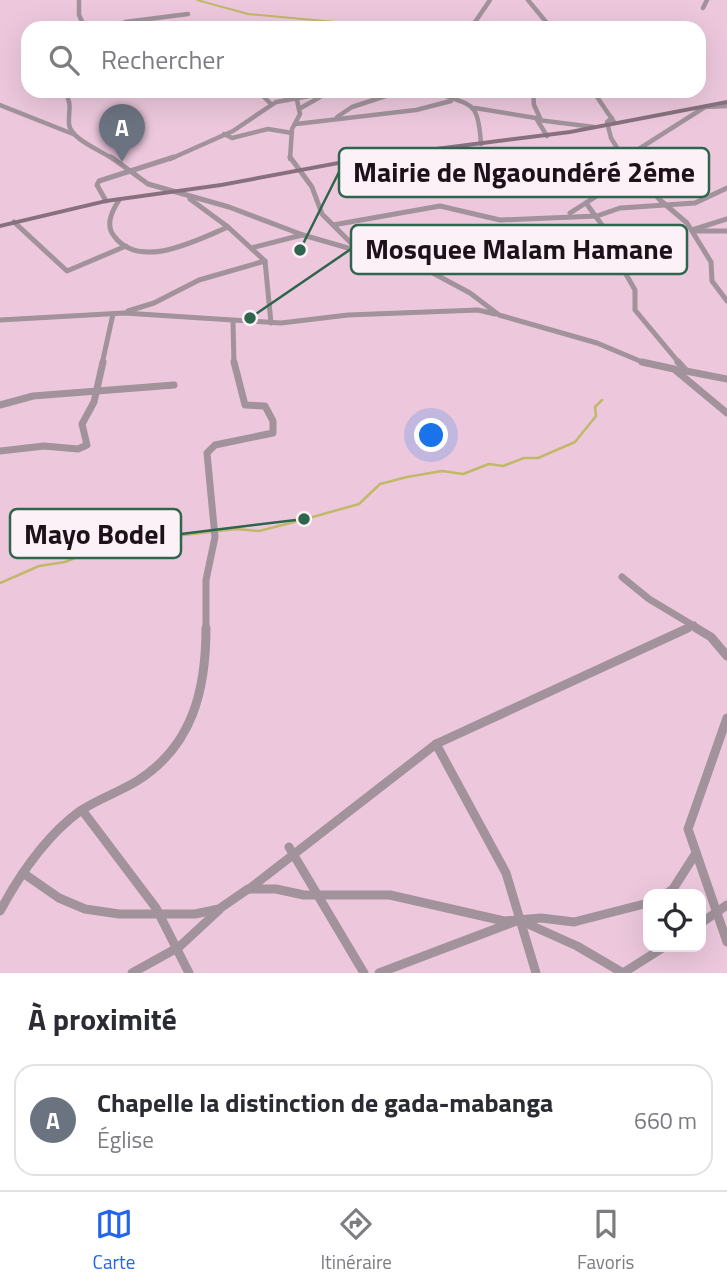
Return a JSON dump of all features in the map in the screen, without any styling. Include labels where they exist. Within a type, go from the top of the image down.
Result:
[{"type":"street","points":[[79,0],[82,21]]},
{"type":"street","points":[[476,21],[490,0]]},
{"type":"street","points":[[528,0],[545,21]]},
{"type":"street","points":[[703,8],[707,0]]},
{"type":"street","points":[[133,21],[188,14]]},
{"type":"street","points":[[68,98],[72,108],[69,125],[73,134]]},
{"type":"street","points":[[265,98],[271,104]]},
{"type":"street","points":[[106,201],[96,183],[128,170],[158,163],[224,134],[251,120],[271,104],[286,98]]},
{"type":"street","points":[[297,98],[299,109],[292,132],[290,159],[312,187],[322,214],[359,250]]},
{"type":"street","points":[[299,109],[320,98]]},
{"type":"street","points":[[337,118],[352,107],[380,98]]},
{"type":"street","points":[[448,98],[475,108],[594,128]]},
{"type":"street","points":[[534,98],[547,136]]},
{"type":"street","points":[[597,98],[612,122],[611,138],[623,158],[692,230],[711,261],[712,281],[727,301]]},
{"type":"street","points":[[296,124],[415,110],[452,100]]},
{"type":"street","points":[[0,226],[106,201],[174,192],[384,155],[547,136],[612,122],[727,104]]},
{"type":"street","points":[[0,105],[49,127],[73,134],[148,184],[229,207],[303,235],[431,272],[470,293],[499,314]]},
{"type":"street","points":[[623,158],[705,107]]},
{"type":"street","points":[[475,108],[479,115],[481,144]]},
{"type":"street","points":[[224,134],[232,138],[268,129],[292,132]]},
{"type":"street","points":[[560,215],[578,211],[607,186],[622,166],[623,158]]},
{"type":"street","points":[[333,225],[440,206],[500,220],[560,215],[597,216],[620,208],[668,207],[695,203],[727,188]]},
{"type":"street","points":[[187,196],[265,261],[271,323]]},
{"type":"street","points":[[118,200],[111,211],[109,227],[125,246],[152,252],[228,228]]},
{"type":"street","points":[[586,203],[618,247],[620,262],[635,290],[635,310],[685,372]]},
{"type":"street","points":[[692,230],[727,219]]},
{"type":"street","points":[[14,222],[43,246],[66,271],[125,246]]},
{"type":"street","points":[[692,230],[727,231]]},
{"type":"street","points":[[251,248],[303,235]]},
{"type":"street","points":[[620,262],[655,249]]},
{"type":"street","points":[[124,313],[155,303],[199,280],[265,261]]},
{"type":"street","points":[[0,320],[124,313],[271,323],[348,315],[478,310],[597,343],[652,366],[727,379]]},
{"type":"street","points":[[0,452],[44,446],[86,445],[82,424],[94,402],[94,392],[113,314]]},
{"type":"street","points":[[0,911],[23,873],[55,832],[82,810],[139,780],[180,744],[202,688],[206,660],[206,580],[215,537],[207,453],[215,445],[273,433],[273,421],[265,406],[246,405],[234,363],[233,322]]},
{"type":"street","points":[[674,369],[727,413]]},
{"type":"street","points":[[0,405],[33,396],[174,385]]},
{"type":"street","points":[[622,577],[666,610],[711,637],[727,656]]},
{"type":"street","points":[[132,973],[179,947],[219,909],[248,889],[291,850],[436,744],[694,625]]},
{"type":"street","points":[[727,718],[688,829],[727,942]]},
{"type":"street","points":[[436,744],[506,873],[536,973]]},
{"type":"street","points":[[82,810],[162,915],[179,947],[188,973]]},
{"type":"street","points":[[291,850],[364,973]]},
{"type":"street","points":[[673,889],[696,853]]},
{"type":"street","points":[[23,873],[59,898],[85,909],[162,915],[195,914],[219,909]]},
{"type":"street","points":[[248,889],[276,889],[320,895],[390,895],[504,920],[541,918],[574,922],[643,904]]},
{"type":"street","points":[[706,920],[727,905]]},
{"type":"street","points":[[379,973],[519,920],[577,946],[623,973],[656,952]]},
{"type":"waterway","points":[[197,0],[248,14],[324,21]]},
{"type":"waterway","points":[[0,583],[39,566],[65,562],[95,550],[120,549],[140,540],[236,529],[259,531],[302,520],[359,504],[380,484],[407,477],[442,471],[463,474],[489,464],[503,466],[524,458],[538,458],[575,442],[596,416],[595,407],[602,400]]},
{"type":"place","name":"Chapelle la distinction de gada-mabanga","points":[[122,162]]},
{"type":"place","name":"Mairie de Ngaoundéré 2éme","points":[[300,250]]},
{"type":"place","name":"Mosquee Malam Hamane","points":[[250,318]]},
{"type":"place","name":"Mayo Bodel","points":[[304,519]]}]
